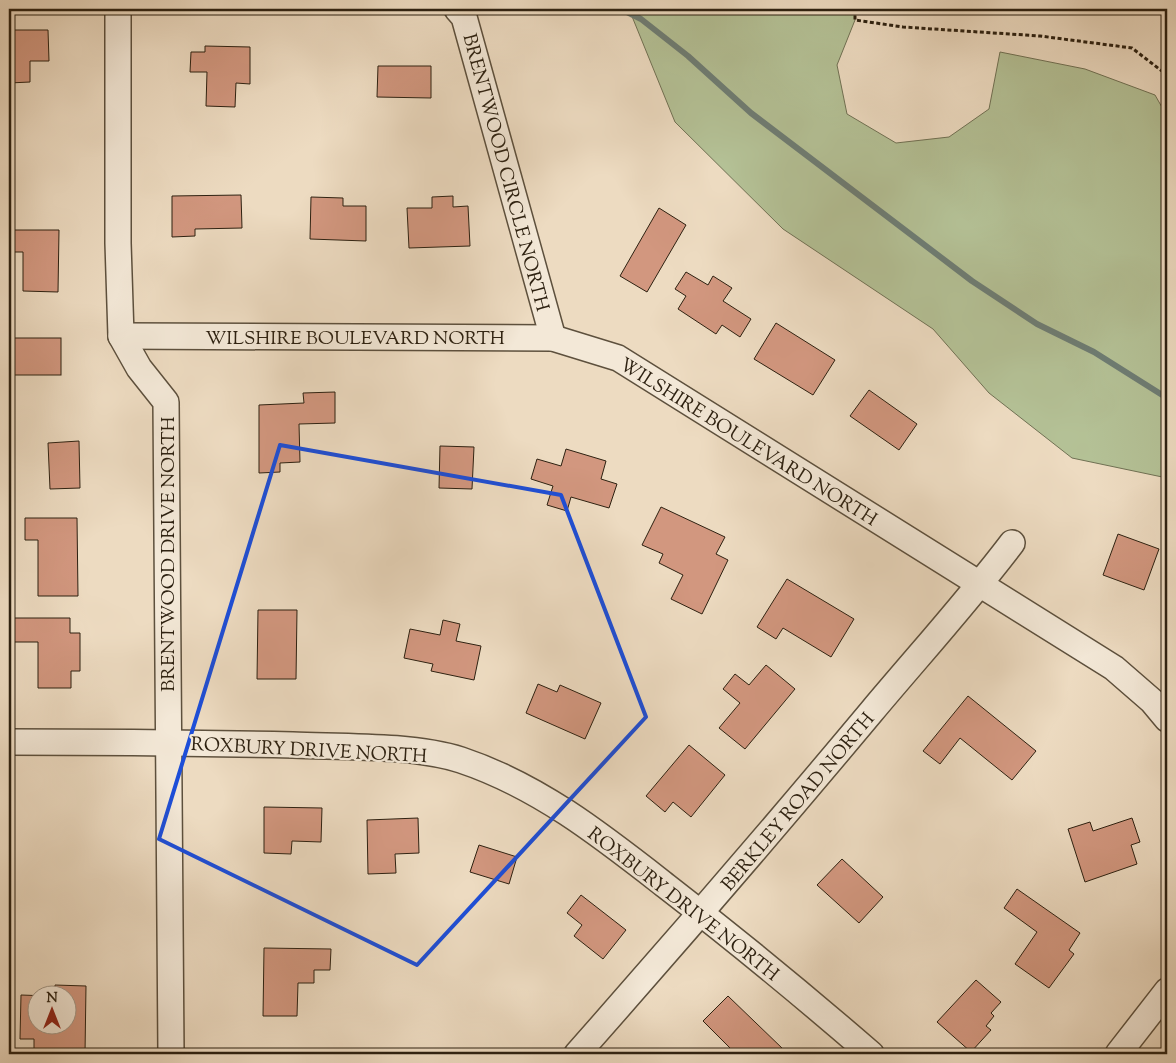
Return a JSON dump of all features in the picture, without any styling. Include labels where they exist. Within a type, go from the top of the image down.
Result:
[{"type":"street","name":"BRENTWOOD DRIVE NORTH","points":[[118,9],[118,242],[121,336],[139,368],[166,402],[171,1054]]},
{"type":"street","name":"BRENTWOOD CIRCLE NORTH","points":[[457,9],[464,17],[552,338]]},
{"type":"street","name":"WILSHIRE BOULEVARD NORTH","points":[[121,336],[552,338],[618,358],[1114,668],[1152,701],[1167,719]]},
{"type":"street","name":"BERKLEY ROAD NORTH","points":[[577,1054],[702,913],[980,585],[1012,543]]},
{"type":"street","name":"ROXBURY DRIVE NORTH","points":[[9,742],[168,742],[328,746],[408,751],[460,760],[504,777],[557,805],[702,913],[871,1054]]},
{"type":"street","points":[[1118,1054],[1167,991]]},
{"type":"path","points":[[855,9],[854,20],[894,26],[1040,36],[1132,48],[1167,75]]},
{"type":"highlighted area","points":[[280,445],[561,495],[646,717],[417,965],[159,839]]},
{"type":"green space","points":[[629,9],[855,9],[855,20],[837,65],[847,114],[896,143],[949,137],[989,109],[1000,52],[1085,69],[1155,95],[1167,116],[1167,478],[1072,458],[989,393],[933,329],[783,229],[675,122]]},
{"type":"building","points":[[9,30],[48,30],[49,61],[30,61],[30,82],[9,83]]},
{"type":"building","points":[[205,46],[250,47],[250,84],[236,83],[235,107],[206,106],[207,72],[190,72],[191,52],[205,52]]},
{"type":"building","points":[[378,66],[431,66],[431,98],[377,97]]},
{"type":"building","points":[[241,195],[242,228],[195,229],[195,236],[172,237],[172,196]]},
{"type":"building","points":[[453,196],[453,207],[468,206],[470,246],[409,248],[407,208],[432,208],[432,197]]},
{"type":"building","points":[[311,197],[343,198],[343,206],[366,206],[366,241],[310,239]]},
{"type":"building","points":[[659,208],[686,225],[647,292],[620,276]]},
{"type":"building","points":[[9,230],[59,230],[58,292],[23,291],[23,252],[9,252]]},
{"type":"building","points":[[686,272],[708,285],[713,276],[732,288],[723,301],[751,319],[740,337],[722,325],[716,334],[678,309],[686,296],[675,289]]},
{"type":"building","points":[[776,323],[835,360],[813,395],[754,359]]},
{"type":"building","points":[[9,338],[61,338],[61,375],[9,375]]},
{"type":"building","points":[[869,390],[917,424],[899,450],[850,416]]},
{"type":"building","points":[[335,392],[335,423],[299,424],[300,462],[280,463],[280,472],[259,473],[259,405],[304,403],[303,393]]},
{"type":"building","points":[[79,441],[80,488],[50,489],[48,443]]},
{"type":"building","points":[[440,446],[474,447],[472,489],[439,488]]},
{"type":"building","points":[[566,449],[606,461],[601,479],[617,484],[609,508],[571,497],[567,511],[547,505],[553,486],[531,479],[537,459],[561,466]]},
{"type":"building","points":[[661,507],[725,537],[716,554],[728,560],[702,614],[671,599],[683,575],[659,563],[663,554],[642,545]]},
{"type":"building","points":[[25,518],[77,518],[78,596],[38,596],[38,540],[25,540]]},
{"type":"building","points":[[1118,534],[1159,549],[1144,590],[1103,575]]},
{"type":"building","points":[[787,579],[854,619],[831,657],[783,628],[776,639],[757,627]]},
{"type":"building","points":[[258,610],[297,610],[296,679],[257,679]]},
{"type":"building","points":[[9,618],[70,618],[70,633],[80,633],[80,671],[71,671],[71,688],[38,688],[38,642],[9,642]]},
{"type":"building","points":[[443,620],[460,624],[456,641],[481,646],[474,680],[431,671],[433,664],[404,658],[410,629],[440,635]]},
{"type":"building","points":[[766,665],[795,689],[745,749],[719,728],[740,703],[723,689],[735,674],[749,685]]},
{"type":"building","points":[[538,684],[557,692],[560,685],[601,703],[585,739],[526,713]]},
{"type":"building","points":[[968,696],[1036,751],[1012,780],[960,738],[940,764],[923,751]]},
{"type":"building","points":[[689,745],[725,775],[691,817],[673,802],[665,812],[646,796]]},
{"type":"building","points":[[264,807],[322,808],[321,842],[292,841],[291,854],[264,853]]},
{"type":"building","points":[[418,818],[419,853],[395,854],[396,873],[368,874],[367,820]]},
{"type":"building","points":[[1132,818],[1140,842],[1131,845],[1137,864],[1085,882],[1068,829],[1090,822],[1093,831]]},
{"type":"building","points":[[479,845],[517,857],[509,884],[470,872]]},
{"type":"building","points":[[842,859],[883,897],[859,923],[817,885]]},
{"type":"building","points":[[1017,889],[1080,933],[1069,950],[1074,954],[1049,988],[1015,964],[1037,932],[1004,908]]},
{"type":"building","points":[[581,895],[626,930],[603,959],[574,936],[582,925],[567,913]]},
{"type":"building","points":[[264,948],[331,949],[330,970],[314,970],[314,983],[298,983],[297,1016],[263,1016]]},
{"type":"building","points":[[976,980],[1001,1002],[991,1013],[994,1016],[986,1026],[991,1030],[971,1052],[937,1022]]},
{"type":"building","points":[[55,985],[86,986],[85,1054],[34,1054],[34,1039],[20,1039],[21,995],[28,995],[28,1036],[78,1036],[78,986]]},
{"type":"building","points":[[728,996],[783,1049],[778,1054],[736,1054],[703,1021]]},
{"type":"waterway","points":[[621,9],[641,19],[688,56],[751,113],[972,281],[1037,324],[1094,352],[1167,398]]}]
